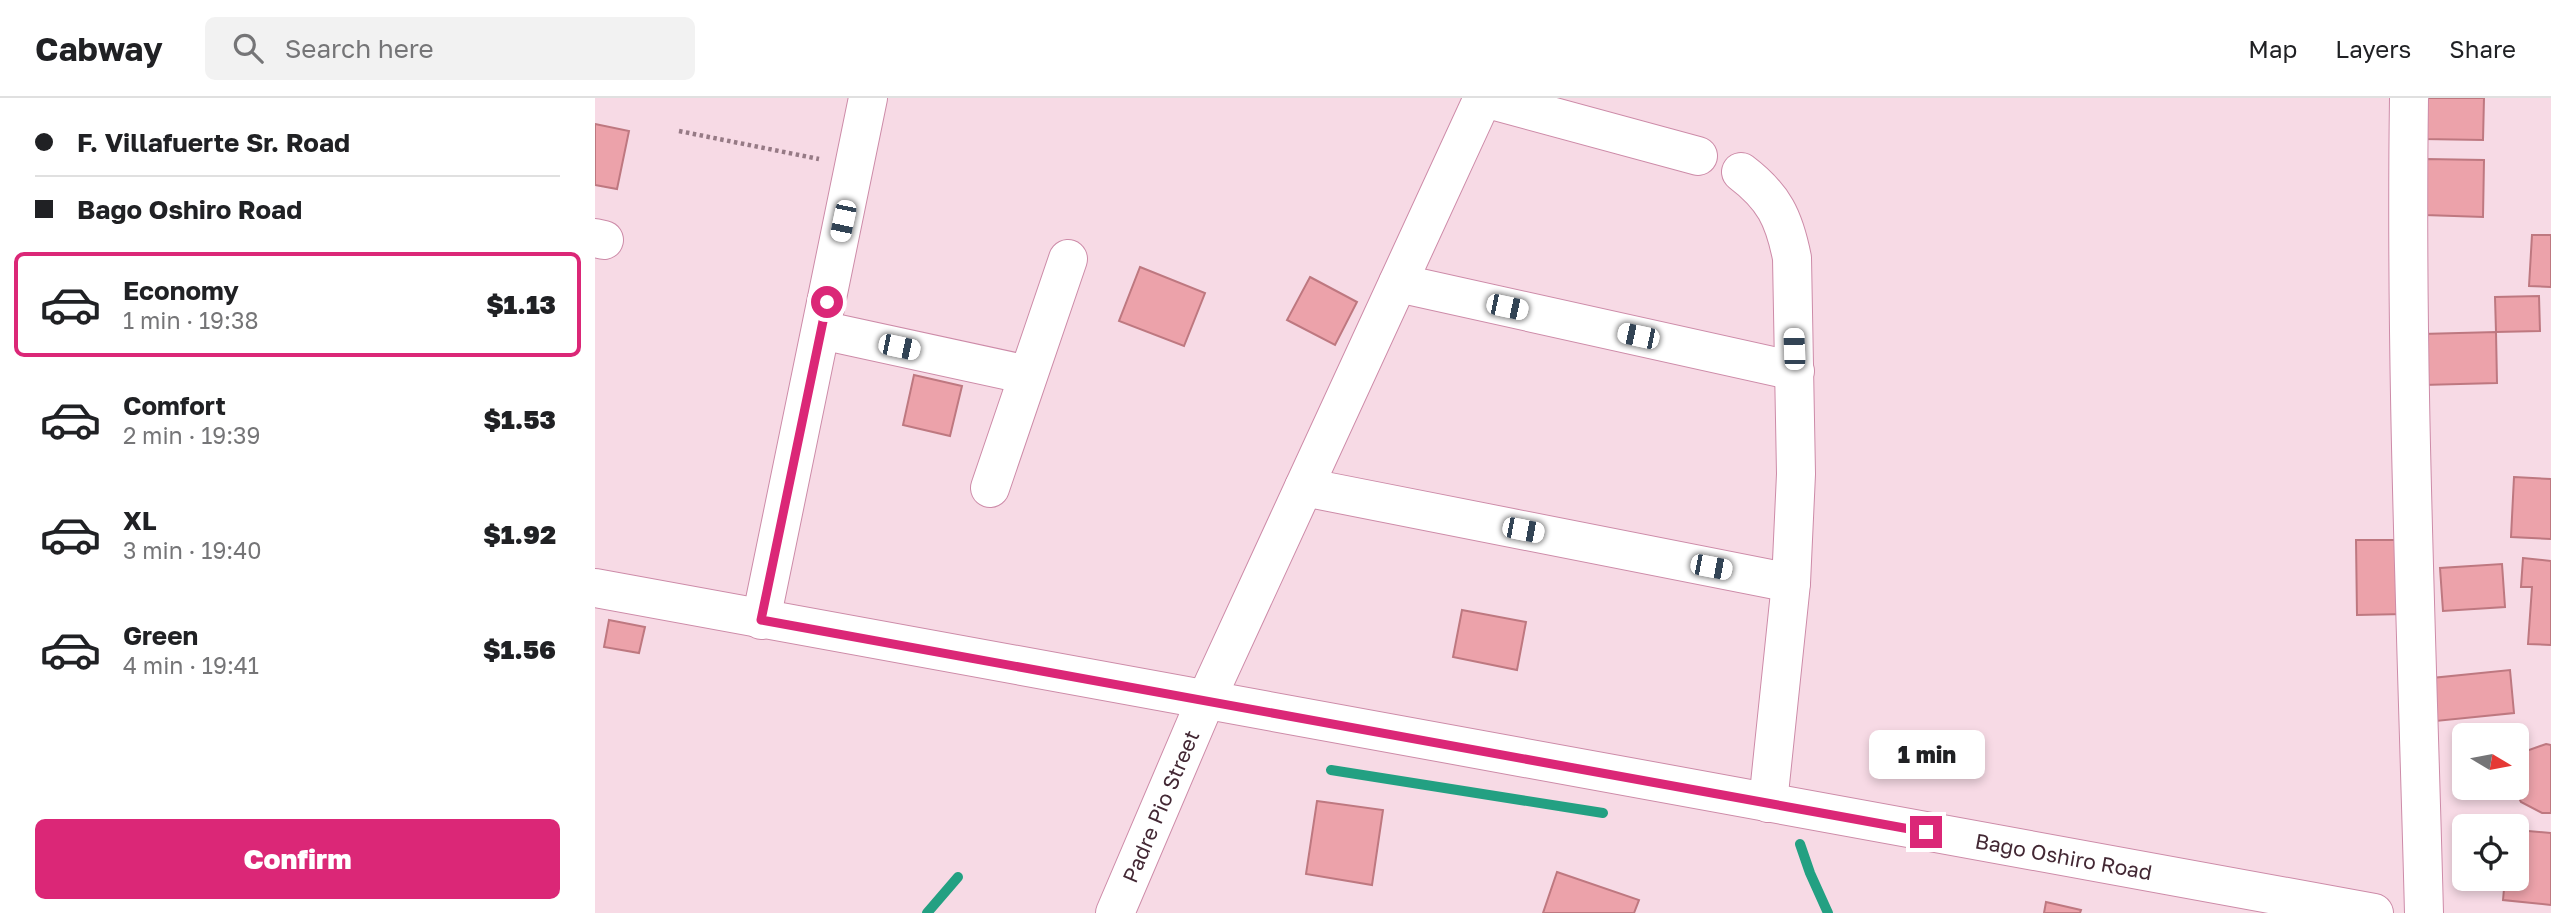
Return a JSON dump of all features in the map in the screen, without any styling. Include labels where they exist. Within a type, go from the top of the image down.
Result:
[{"type":"street","points":[[761,620],[868,98]]},
{"type":"street","points":[[1483,98],[1698,156]]},
{"type":"street","name":"Padre Pio Street","points":[[1115,913],[1205,702],[1483,98]]},
{"type":"street","points":[[2409,98],[2413,474],[2424,913]]},
{"type":"street","points":[[1741,173],[1761,188],[1777,209],[1786,232],[1791,258],[1796,474],[1791,583],[1768,803]]},
{"type":"street","points":[[990,488],[1068,259]]},
{"type":"street","points":[[1398,283],[1795,371]]},
{"type":"street","points":[[821,330],[1028,375]]},
{"type":"street","points":[[1304,488],[1791,583]]},
{"type":"street","name":"Bago Oshiro Road","points":[[595,589],[2375,913]]},
{"type":"path","points":[[679,131],[854,166]]},
{"type":"building","points":[[2425,98],[2484,98],[2483,140],[2424,139]]},
{"type":"building","points":[[595,124],[629,131],[617,189],[595,185]]},
{"type":"building","points":[[2426,159],[2484,160],[2483,217],[2425,215]]},
{"type":"building","points":[[2532,235],[2551,235],[2551,287],[2529,286]]},
{"type":"building","points":[[1140,267],[1205,293],[1184,346],[1119,321]]},
{"type":"building","points":[[1310,277],[1357,302],[1335,345],[1287,320]]},
{"type":"building","points":[[2539,296],[2540,331],[2496,332],[2495,297]]},
{"type":"building","points":[[2496,332],[2497,383],[2423,385],[2422,334]]},
{"type":"building","points":[[914,375],[962,386],[950,436],[903,425]]},
{"type":"building","points":[[2514,477],[2551,479],[2551,539],[2511,537]]},
{"type":"building","points":[[2356,540],[2403,540],[2404,614],[2357,615]]},
{"type":"building","points":[[2523,558],[2551,561],[2551,645],[2528,644],[2532,587],[2521,587]]},
{"type":"building","points":[[2502,564],[2505,607],[2443,611],[2440,568]]},
{"type":"building","points":[[1462,610],[1526,622],[1517,670],[1453,657]]},
{"type":"building","points":[[609,620],[645,627],[639,653],[604,647]]},
{"type":"building","points":[[2510,670],[2514,713],[2436,721],[2432,678]]},
{"type":"building","points":[[2551,745],[2551,813],[2542,813],[2520,800],[2529,800],[2529,750]]},
{"type":"building","points":[[1317,801],[1383,810],[1372,885],[1306,874]]},
{"type":"building","points":[[2529,831],[2551,833],[2551,905],[2503,900],[2504,891],[2529,891]]},
{"type":"building","points":[[1557,872],[1639,900],[1634,913],[1543,913]]},
{"type":"building","points":[[2046,902],[2081,910],[2080,913],[2044,913]]},
{"type":"waterway","points":[[1331,770],[1603,813]]},
{"type":"waterway","points":[[1800,844],[1828,913]]},
{"type":"waterway","points":[[927,913],[958,877]]},
{"type":"route","points":[[827,302],[761,620],[1926,832]]}]
